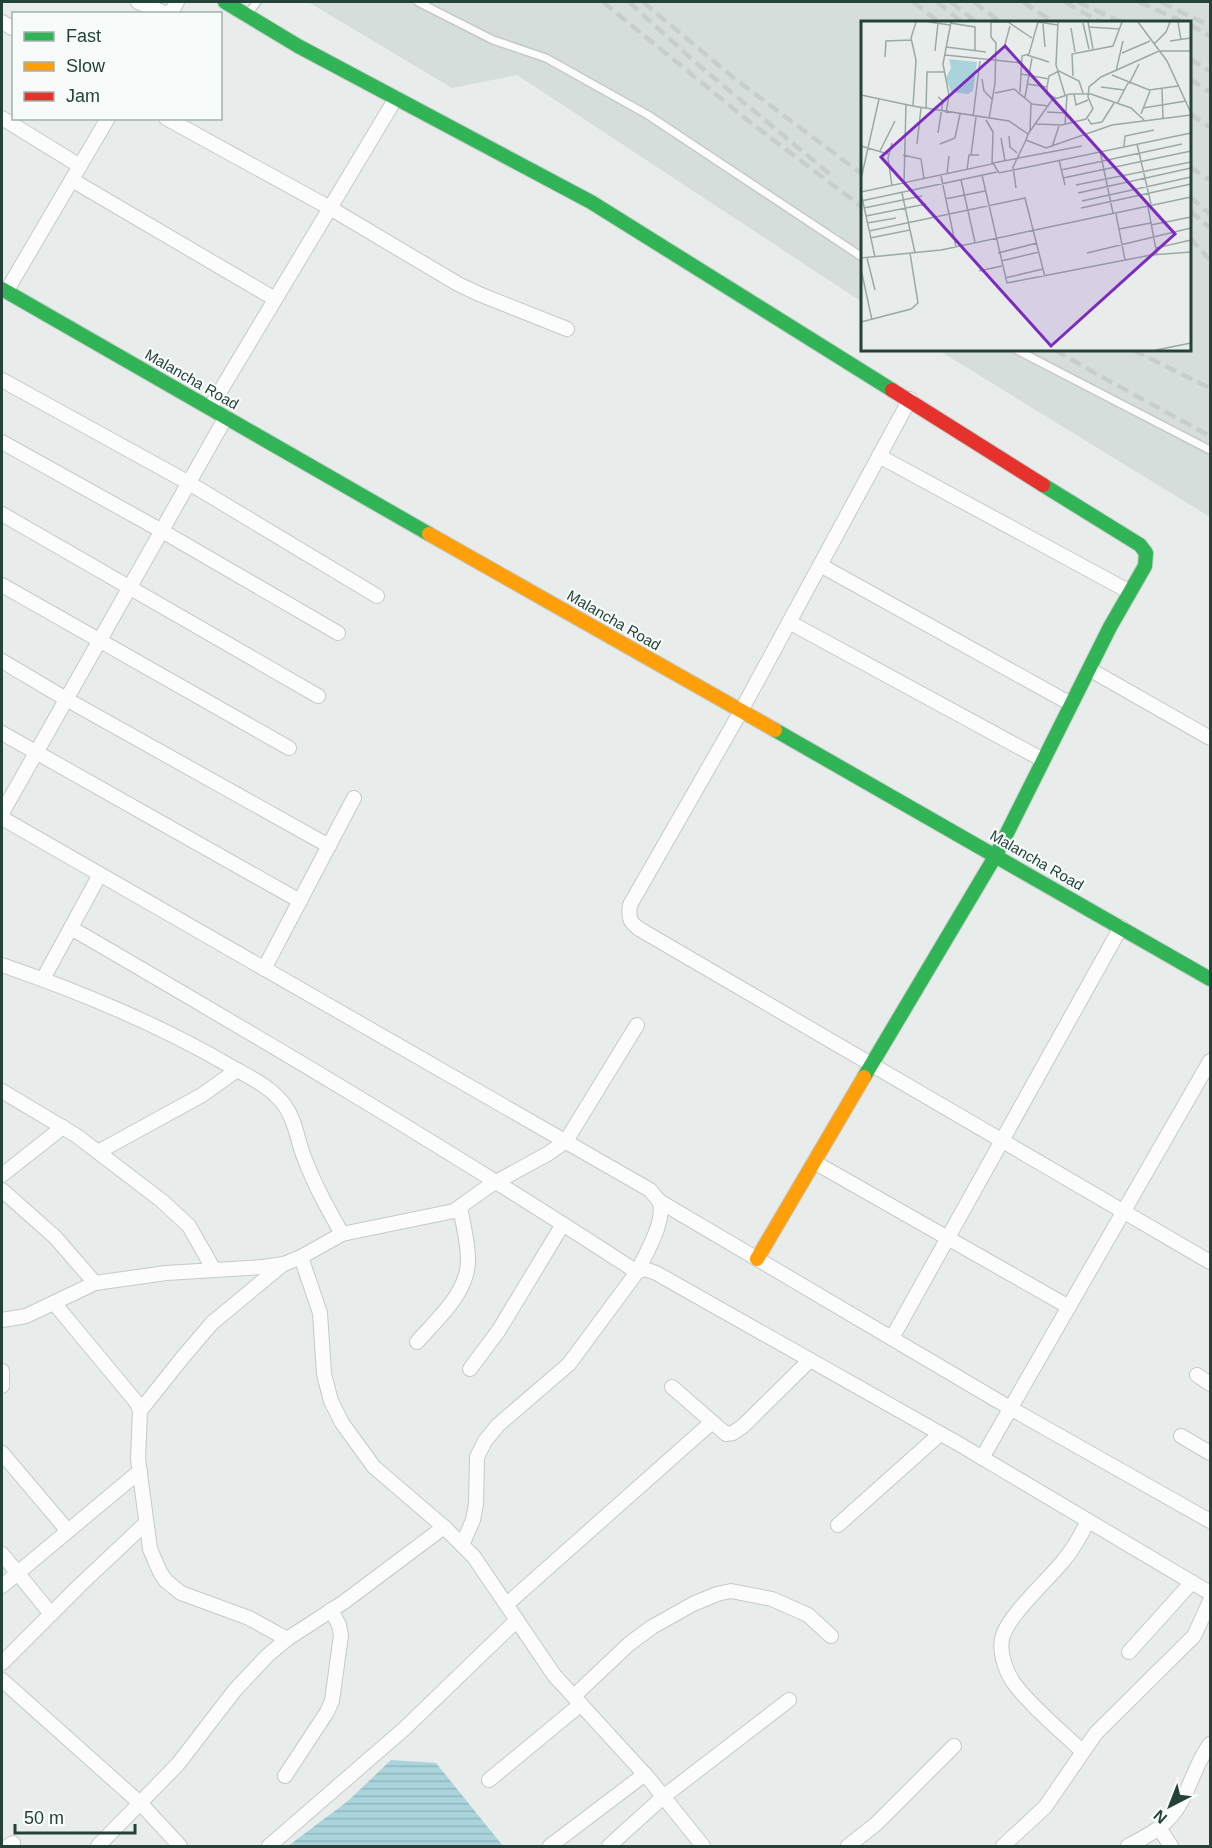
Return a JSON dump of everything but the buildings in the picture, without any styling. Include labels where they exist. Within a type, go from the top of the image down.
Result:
[{"type":"street","points":[[138,2],[164,12]]},
{"type":"street","points":[[225,2],[298,46],[591,202],[1140,544],[1146,553],[1145,566],[1089,669],[996,855],[757,1259]]},
{"type":"street","points":[[210,408],[396,98]]},
{"type":"street","points":[[2,117],[80,166]]},
{"type":"street","points":[[4,291],[107,120]]},
{"type":"street","points":[[170,120],[330,208],[458,284],[567,329]]},
{"type":"street","points":[[72,180],[275,299]]},
{"type":"street","name":"Malancha Road","points":[[4,291],[1210,979]]},
{"type":"street","points":[[2,380],[189,483],[377,596]]},
{"type":"street","points":[[910,399],[741,711],[630,905],[628,916],[632,924],[641,930],[1210,1262]]},
{"type":"street","points":[[2,813],[226,417]]},
{"type":"street","points":[[2,442],[338,633]]},
{"type":"street","points":[[879,456],[1130,592]]},
{"type":"street","points":[[2,514],[318,696]]},
{"type":"street","points":[[820,565],[1071,704]]},
{"type":"street","points":[[2,585],[289,748]]},
{"type":"street","points":[[789,622],[1043,760]]},
{"type":"street","points":[[2,661],[329,846]]},
{"type":"street","points":[[1089,669],[1210,738]]},
{"type":"street","points":[[2,733],[300,900]]},
{"type":"street","points":[[264,969],[354,798]]},
{"type":"street","points":[[2,818],[99,876],[566,1141],[650,1190],[659,1201],[757,1259],[1011,1408],[1210,1521]]},
{"type":"street","points":[[43,979],[99,876]]},
{"type":"street","points":[[892,1338],[1121,927]]},
{"type":"street","points":[[71,928],[279,1048],[498,1181],[637,1272]]},
{"type":"street","points":[[2,965],[64,987],[182,1038],[276,1095],[294,1122],[302,1154],[342,1234]]},
{"type":"street","points":[[2,1320],[26,1316],[95,1283],[166,1273],[263,1267],[284,1263],[301,1257],[342,1234],[454,1211],[498,1181],[566,1141],[637,1025]]},
{"type":"street","points":[[982,1458],[1210,1061]]},
{"type":"street","points":[[98,1152],[202,1095],[237,1070]]},
{"type":"street","points":[[2,1090],[63,1127],[162,1201],[189,1226],[214,1270]]},
{"type":"street","points":[[2,1175],[63,1127]]},
{"type":"street","points":[[814,1162],[1068,1307]]},
{"type":"street","points":[[2,1190],[55,1237],[95,1283]]},
{"type":"street","points":[[462,1545],[473,1520],[476,1504],[477,1457],[485,1441],[506,1418],[569,1364],[637,1272],[662,1213],[659,1201]]},
{"type":"street","points":[[417,1342],[447,1308],[467,1277],[468,1259],[460,1207]]},
{"type":"street","points":[[470,1369],[499,1330],[563,1224]]},
{"type":"street","points":[[301,1257],[320,1313],[324,1374],[332,1401],[342,1423],[374,1467],[444,1527],[474,1557],[554,1675],[645,1774],[703,1846]]},
{"type":"street","points":[[140,1411],[212,1323],[284,1263]]},
{"type":"street","points":[[637,1272],[645,1269],[656,1273],[982,1458],[1210,1593]]},
{"type":"street","points":[[54,1303],[137,1403],[140,1411],[140,1471],[150,1549],[166,1581],[194,1598],[249,1618],[287,1639]]},
{"type":"street","points":[[672,1387],[726,1434],[733,1433],[743,1426],[810,1360]]},
{"type":"street","points":[[2,1371],[2,1386]]},
{"type":"street","points":[[1197,1375],[1210,1384]]},
{"type":"street","points":[[507,1604],[711,1422]]},
{"type":"street","points":[[838,1525],[940,1434]]},
{"type":"street","points":[[1181,1436],[1210,1453]]},
{"type":"street","points":[[2,1453],[68,1531]]},
{"type":"street","points":[[2,1586],[140,1471]]},
{"type":"street","points":[[1082,1751],[1016,1686],[1006,1666],[1002,1645],[1005,1630],[1010,1622],[1063,1562],[1089,1521]]},
{"type":"street","points":[[2,1663],[146,1523]]},
{"type":"street","points":[[98,1846],[178,1764],[235,1690],[267,1656],[287,1639],[331,1610],[444,1527]]},
{"type":"street","points":[[2,1554],[51,1614]]},
{"type":"street","points":[[1129,1652],[1192,1582]]},
{"type":"street","points":[[489,1780],[577,1700],[628,1644],[672,1616],[717,1594],[731,1591],[772,1599],[808,1615],[831,1636]]},
{"type":"street","points":[[1003,1846],[1046,1807],[1082,1751],[1117,1711],[1194,1636],[1210,1601]]},
{"type":"street","points":[[285,1776],[332,1701],[341,1635],[339,1625],[331,1610]]},
{"type":"street","points":[[269,1846],[404,1729],[517,1620]]},
{"type":"street","points":[[2,1680],[141,1804],[180,1846]]},
{"type":"street","points":[[609,1846],[663,1797],[789,1700]]},
{"type":"street","points":[[1128,1846],[1159,1828],[1176,1810],[1210,1744]]},
{"type":"street","points":[[848,1846],[876,1824],[954,1746]]},
{"type":"street","points":[[550,1846],[645,1774]]},
{"type":"street","points":[[1159,1828],[1171,1846]]},
{"type":"lane","points":[[247,15],[257,2]]},
{"type":"lane","points":[[418,2],[493,40],[546,58],[648,115],[861,256]]},
{"type":"lane","points":[[1019,351],[1210,450]]},
{"type":"shaded area","points":[[308,2],[1210,2],[1210,517],[940,351],[1191,351],[1191,21],[861,21],[861,301],[517,75],[452,88]]},
{"type":"water","points":[[391,1760],[436,1763],[503,1846],[288,1846],[348,1801]]},
{"type":"railway","points":[[603,2],[751,123],[861,206]]},
{"type":"railway","points":[[629,2],[695,62],[831,175]]},
{"type":"railway","points":[[643,2],[735,79],[861,173]]},
{"type":"railway","points":[[913,2],[938,21]]},
{"type":"railway","points":[[937,2],[961,21]]},
{"type":"railway","points":[[951,2],[975,21]]},
{"type":"railway","points":[[974,2],[999,21]]},
{"type":"railway","points":[[1023,2],[1052,21]]},
{"type":"railway","points":[[1065,2],[1098,21]]},
{"type":"railway","points":[[1078,2],[1119,21]]},
{"type":"railway","points":[[1139,2],[1182,21]]},
{"type":"railway","points":[[1161,2],[1210,26]]},
{"type":"railway","points":[[1191,26],[1210,36]]},
{"type":"railway","points":[[1191,60],[1210,71]]},
{"type":"railway","points":[[1191,80],[1210,92]]},
{"type":"railway","points":[[1191,115],[1210,127]]},
{"type":"railway","points":[[1191,168],[1210,180]]},
{"type":"railway","points":[[1191,198],[1210,214]]},
{"type":"railway","points":[[1191,212],[1210,228]]},
{"type":"railway","points":[[1191,239],[1210,260]]},
{"type":"railway","points":[[1057,351],[1210,436]]},
{"type":"railway","points":[[1135,351],[1210,388]]},
{"type":"traffic: fast","points":[[225,2],[298,46],[591,202],[892,390]]},
{"type":"traffic: fast","points":[[2,289],[429,534]]},
{"type":"traffic: fast","points":[[864,1077],[996,855],[1110,627],[1145,566],[1146,553],[1140,545],[1043,485]]},
{"type":"traffic: fast","points":[[775,730],[1210,979]]},
{"type":"traffic: slow","points":[[429,534],[775,730]]},
{"type":"traffic: slow","points":[[757,1259],[864,1077]]},
{"type":"traffic: jam","points":[[892,390],[1043,485]]}]
